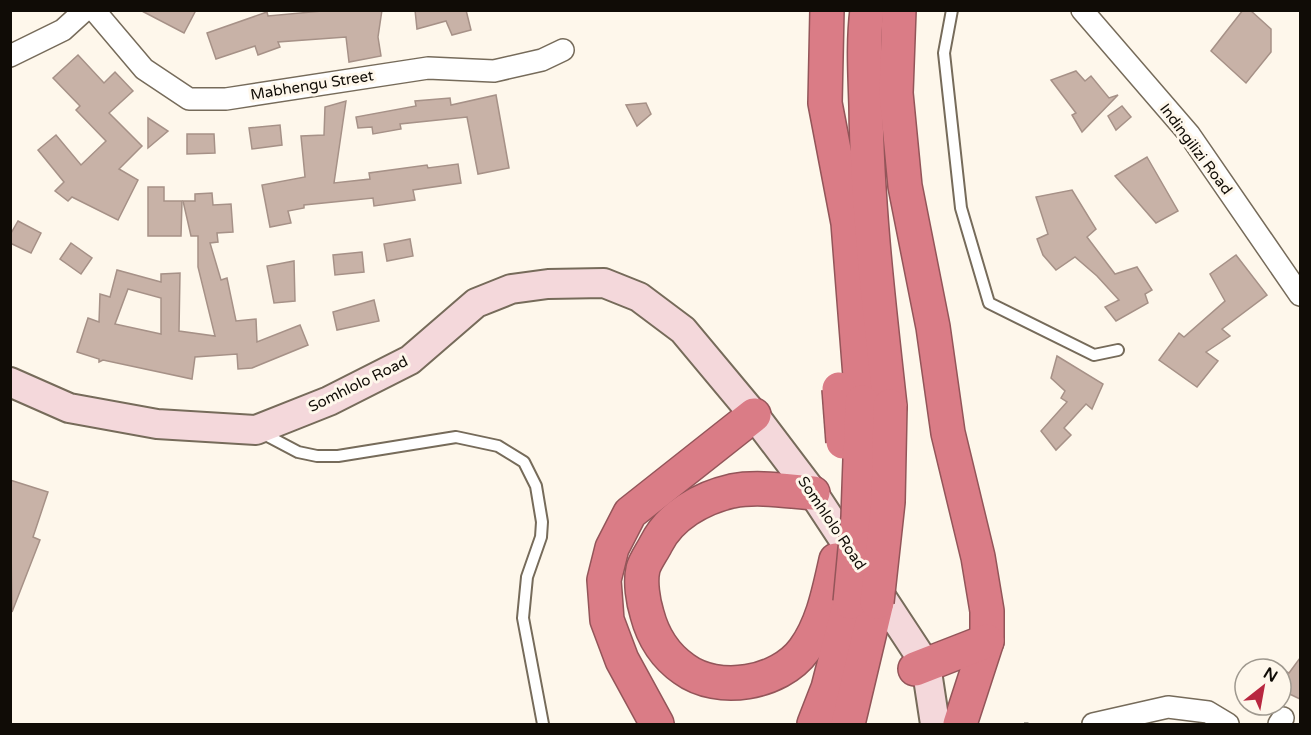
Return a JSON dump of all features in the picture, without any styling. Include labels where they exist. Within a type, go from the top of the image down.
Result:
[{"type":"highway","points":[[827,10],[825,103],[848,222],[864,399],[888,502],[864,602],[848,724]]},
{"type":"highway","points":[[813,493],[751,489],[731,491],[683,512],[667,525],[643,569],[643,601],[653,635],[668,655],[685,670],[701,677],[736,683],[778,672],[803,651],[819,624],[836,560],[843,426],[864,399],[871,231],[866,123],[865,28],[867,10]]},
{"type":"highway","points":[[899,10],[896,93],[905,186],[933,327],[948,433],[978,557],[987,611],[987,641],[960,724]]},
{"type":"highway","points":[[657,724],[622,660],[607,621],[604,580],[612,548],[630,513],[754,415]]},
{"type":"highway","points":[[814,724],[864,602]]},
{"type":"highway","points":[[918,661],[987,641]]},
{"type":"street","points":[[10,56],[63,30],[85,10]]},
{"type":"street","name":"Mabhengu Street","points":[[94,10],[144,69],[189,99],[226,99],[428,68],[494,70],[542,60],[563,50]]},
{"type":"street","name":"Indingilizi Road","points":[[1082,10],[1189,134],[1300,295]]},
{"type":"street","name":"Somhlolo Road","points":[[10,382],[69,408],[157,424],[256,430],[330,401],[410,360],[476,303],[511,289],[548,284],[604,283],[639,297],[683,330],[754,415],[813,493],[918,661],[935,724]]},
{"type":"street","name":"Somhlolo Road","points":[[918,661],[919,724]]},
{"type":"street","points":[[1093,724],[1167,707],[1208,712],[1228,724]]},
{"type":"lane","points":[[952,10],[944,53],[961,208],[989,303],[1094,355],[1118,350]]},
{"type":"lane","points":[[256,430],[298,452],[317,456],[338,456],[456,437],[498,446],[524,462],[536,486],[542,522],[542,537],[527,577],[523,618],[543,724]]},
{"type":"path","points":[[1024,724],[1029,724]]},
{"type":"building","points":[[140,10],[196,10],[184,33]]},
{"type":"building","points":[[333,10],[382,10],[378,37],[381,56],[349,62],[346,37],[278,42],[280,47],[258,55],[255,46],[216,59],[207,33],[267,12],[268,16]]},
{"type":"building","points":[[415,10],[466,10],[471,30],[452,35],[446,21],[417,29]]},
{"type":"building","points":[[1243,10],[1250,10],[1271,29],[1271,52],[1246,83],[1211,51]]},
{"type":"building","points":[[78,55],[104,83],[115,72],[133,91],[109,113],[142,146],[119,169],[138,180],[118,220],[72,197],[68,201],[55,191],[64,182],[38,150],[56,135],[81,165],[106,141],[76,110],[80,106],[53,78]]},
{"type":"building","points":[[1076,71],[1085,81],[1091,76],[1109,98],[1118,95],[1082,132],[1072,115],[1076,113],[1051,80]]},
{"type":"building","points":[[496,95],[509,168],[478,174],[467,117],[400,124],[401,129],[373,134],[372,127],[358,128],[356,117],[416,106],[415,101],[450,98],[451,105]]},
{"type":"building","points":[[346,101],[334,183],[370,179],[369,173],[427,165],[428,168],[458,164],[461,183],[413,190],[415,200],[374,206],[373,198],[304,205],[304,208],[288,211],[291,223],[270,227],[262,185],[305,177],[301,136],[324,135],[325,107]]},
{"type":"building","points":[[646,103],[651,114],[637,126],[626,105]]},
{"type":"building","points":[[1122,106],[1131,117],[1116,130],[1108,116]]},
{"type":"building","points":[[148,118],[168,131],[148,148]]},
{"type":"building","points":[[280,125],[282,145],[252,149],[249,128]]},
{"type":"building","points":[[187,134],[214,134],[215,153],[187,154]]},
{"type":"building","points":[[1147,157],[1178,211],[1156,223],[1115,176]]},
{"type":"building","points":[[148,187],[164,187],[164,201],[182,201],[181,236],[148,236]]},
{"type":"building","points":[[1072,190],[1096,229],[1087,237],[1115,274],[1137,267],[1152,290],[1145,294],[1148,303],[1116,321],[1105,307],[1119,300],[1097,276],[1075,257],[1056,270],[1043,255],[1037,239],[1048,234],[1036,197]]},
{"type":"building","points":[[212,193],[213,205],[231,204],[233,232],[217,233],[218,242],[210,243],[221,280],[227,278],[236,321],[256,319],[257,342],[300,325],[308,345],[252,368],[238,369],[237,354],[195,357],[192,379],[103,360],[99,362],[99,359],[77,352],[88,318],[99,322],[100,294],[110,297],[117,270],[161,282],[161,274],[180,273],[179,331],[215,336],[198,267],[198,236],[191,236],[183,201],[195,201],[195,194]],"holes":[[[128,289],[161,298],[161,334],[115,324]]]},
{"type":"building","points":[[18,221],[41,233],[31,253],[10,243],[10,235]]},
{"type":"building","points":[[410,239],[413,256],[387,261],[384,244]]},
{"type":"building","points":[[71,243],[92,258],[81,274],[60,259]]},
{"type":"building","points":[[362,252],[364,272],[335,275],[333,255]]},
{"type":"building","points":[[1236,255],[1267,295],[1222,329],[1230,336],[1206,352],[1218,361],[1197,387],[1159,360],[1179,333],[1184,337],[1225,301],[1210,274]]},
{"type":"building","points":[[294,261],[295,301],[274,303],[267,266]]},
{"type":"building","points":[[374,300],[379,321],[337,330],[333,312]]},
{"type":"building","points":[[1057,356],[1103,384],[1092,409],[1086,404],[1064,428],[1071,435],[1056,450],[1041,431],[1067,402],[1061,398],[1065,391],[1051,378]]},
{"type":"building","points":[[10,480],[48,492],[33,537],[40,540],[12,612]]},
{"type":"building","points":[[1300,658],[1300,699],[1293,696],[1293,668]]}]
